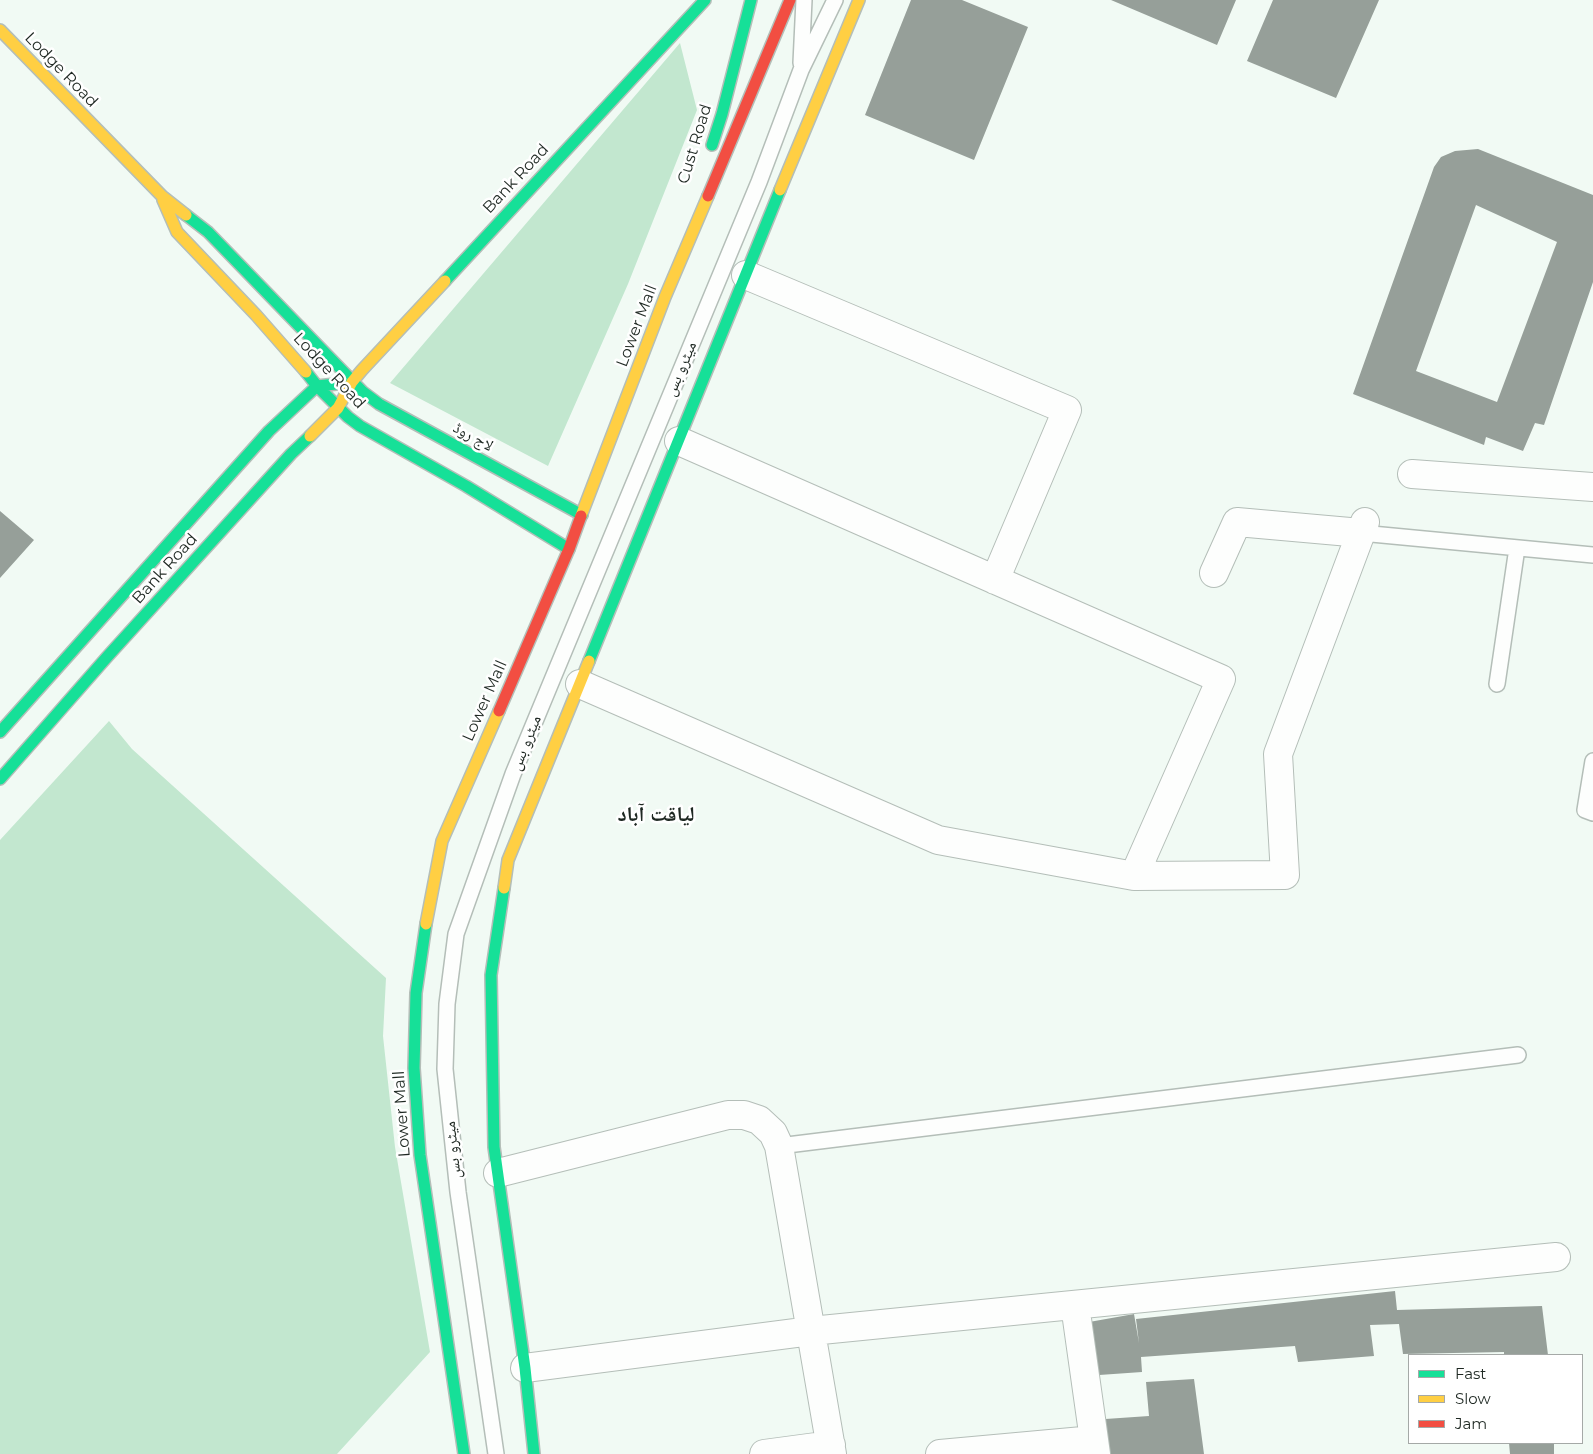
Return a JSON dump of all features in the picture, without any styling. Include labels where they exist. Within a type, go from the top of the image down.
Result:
[{"type":"main road","name":"Bank Road","points":[[0,779],[107,657],[291,454],[338,408],[352,382],[705,0]]},
{"type":"main road","name":"Cust Road","points":[[708,160],[722,114],[751,0]]},
{"type":"main road","name":"Lower Mall","points":[[464,1454],[420,1155],[414,1068],[416,993],[423,939],[442,840],[569,549],[665,297],[790,0]]},
{"type":"main road","points":[[534,1454],[525,1368],[494,1147],[491,975],[508,860],[859,0]]},
{"type":"main road","name":"Lodge Road","points":[[0,30],[162,196],[208,232],[352,382]]},
{"type":"main road","name":"Cust Road","points":[[665,297],[699,187]]},
{"type":"main road","name":"Lodge Road","points":[[162,196],[177,232],[276,337],[338,408],[360,426],[466,486],[569,549]]},
{"type":"main road","points":[[317,386],[352,382]]},
{"type":"main road","name":"لاج روڈ","points":[[352,382],[379,404],[582,515]]},
{"type":"main road","name":"Bank Road","points":[[0,732],[269,431],[317,386]]},
{"type":"street","points":[[746,275],[1066,410],[995,580]]},
{"type":"street","points":[[678,441],[1222,679],[1134,876]]},
{"type":"street","points":[[1412,474],[1593,487]]},
{"type":"street","points":[[580,684],[938,840],[1134,876],[1285,875],[1278,754],[1363,527],[1236,522],[1214,573]]},
{"type":"street","points":[[498,1173],[728,1115],[744,1115],[759,1120],[773,1133],[779,1146],[832,1449],[764,1454]]},
{"type":"street","points":[[525,1368],[812,1331],[1556,1257]]},
{"type":"street","points":[[940,1454],[1095,1447],[1075,1305]]},
{"type":"lane","name":"میٹرو بس","points":[[800,70],[804,0]]},
{"type":"lane","name":"میٹرو بس","points":[[496,1454],[458,1192],[445,1070],[447,1004],[456,934],[513,774],[759,182],[800,70],[835,0]]},
{"type":"lane","points":[[1363,527],[1517,548],[1593,555]]},
{"type":"lane","points":[[1497,684],[1517,548]]},
{"type":"lane","points":[[1593,761],[1585,810],[1593,812]]},
{"type":"lane","points":[[779,1146],[1518,1056]]},
{"type":"green space","points":[[680,43],[697,110],[628,284],[548,466],[390,383]]},
{"type":"green space","points":[[109,721],[132,749],[386,978],[383,1036],[395,1147],[430,1352],[337,1454],[0,1454],[0,840]]},
{"type":"building","points":[[911,0],[962,0],[1028,27],[974,160],[865,115]]},
{"type":"building","points":[[1111,0],[1236,0],[1217,45]]},
{"type":"building","points":[[1273,0],[1379,0],[1336,98],[1247,61]]},
{"type":"building","points":[[1478,149],[1593,195],[1593,282],[1544,425],[1535,423],[1523,451],[1486,437],[1484,445],[1353,394],[1434,167],[1441,157],[1455,151]],"holes":[[[1476,205],[1557,242],[1497,402],[1416,371]]]},
{"type":"building","points":[[0,511],[34,540],[0,578]]},
{"type":"building","points":[[1395,1291],[1397,1310],[1542,1306],[1548,1354],[1504,1354],[1504,1352],[1403,1354],[1399,1324],[1370,1325],[1374,1356],[1298,1362],[1295,1346],[1141,1357],[1142,1372],[1085,1376],[1078,1324],[1134,1314],[1139,1343],[1136,1319]]},
{"type":"building","points":[[1194,1379],[1204,1454],[1097,1454],[1091,1420],[1149,1416],[1146,1382]]},
{"type":"building","points":[[1509,1444],[1554,1444],[1554,1454],[1510,1454]]},
{"type":"traffic: fast","points":[[445,281],[705,0]]},
{"type":"traffic: fast","points":[[712,145],[722,114],[751,0]]},
{"type":"traffic: fast","points":[[589,661],[780,190]]},
{"type":"traffic: fast","points":[[186,215],[208,232],[363,392],[379,404],[582,515]]},
{"type":"traffic: fast","points":[[306,372],[317,386],[348,417],[360,426],[466,486],[569,549]]},
{"type":"traffic: fast","points":[[0,732],[269,431],[317,386],[336,384]]},
{"type":"traffic: fast","points":[[0,779],[107,657],[291,454],[310,436]]},
{"type":"traffic: fast","points":[[504,888],[491,975],[494,1147],[525,1368],[534,1454]]},
{"type":"traffic: fast","points":[[426,924],[416,993],[414,1068],[420,1155],[464,1454]]},
{"type":"traffic: slow","points":[[780,190],[859,0]]},
{"type":"traffic: slow","points":[[0,30],[162,196],[186,215]]},
{"type":"traffic: slow","points":[[581,516],[665,297],[708,196]]},
{"type":"traffic: slow","points":[[163,200],[177,232],[256,315],[306,372]]},
{"type":"traffic: slow","points":[[310,436],[338,408],[352,382],[362,370],[445,281]]},
{"type":"traffic: slow","points":[[504,888],[508,860],[589,661]]},
{"type":"traffic: slow","points":[[426,924],[442,841],[499,711]]},
{"type":"traffic: jam","points":[[708,196],[790,0]]},
{"type":"traffic: jam","points":[[499,711],[569,549],[581,516]]},
{"type":"district","name":"لیاقت آباد","points":[[656,815]]}]
